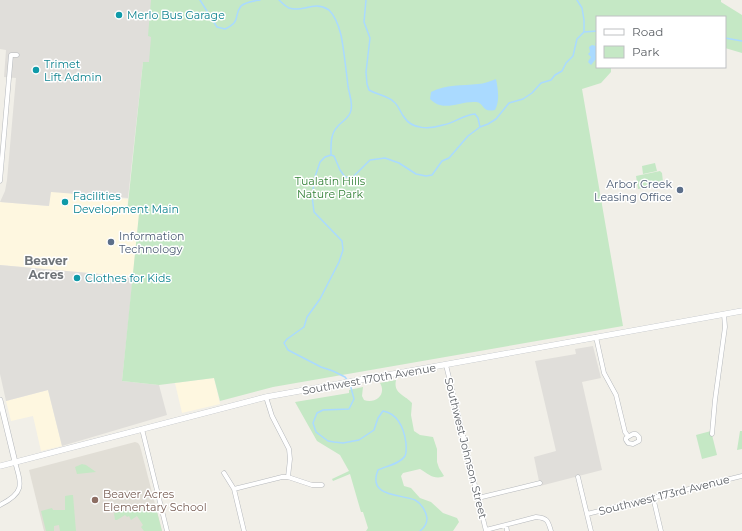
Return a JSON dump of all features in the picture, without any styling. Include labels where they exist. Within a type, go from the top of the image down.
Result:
[{"type":"main road","name":"Southwest 170th Avenue","points":[[0,466],[266,397],[742,310]]},
{"type":"street","points":[[0,181],[11,55],[17,55]]},
{"type":"street","points":[[712,434],[725,327],[724,314]]},
{"type":"street","points":[[596,337],[604,373],[616,395],[625,432],[628,436]]},
{"type":"street","name":"Southwest Johnson Street","points":[[446,365],[486,530]]},
{"type":"street","points":[[266,397],[272,416],[289,449],[290,458],[288,477]]},
{"type":"street","points":[[0,400],[19,477],[19,488],[15,497],[0,505]]},
{"type":"street","points":[[142,429],[167,531]]},
{"type":"street","points":[[224,473],[234,489],[244,531]]},
{"type":"street","name":"Southwest 173rd Avenue","points":[[587,514],[742,476]]},
{"type":"street","points":[[234,489],[272,479],[288,477],[308,484],[322,485]]},
{"type":"street","points":[[578,477],[591,531]]},
{"type":"street","points":[[478,498],[540,483]]},
{"type":"street","points":[[653,498],[661,531]]},
{"type":"street","points":[[486,530],[536,517],[544,517],[549,521],[552,531]]},
{"type":"street","points":[[506,525],[507,531]]},
{"type":"shaded area","points":[[0,0],[162,0],[155,63],[143,62],[128,198],[51,192],[49,206],[0,202],[5,191],[7,180],[16,78],[4,77],[6,50],[0,49]]},
{"type":"shaded area","points":[[50,191],[128,199],[127,213],[139,214],[133,277],[0,265],[0,202],[49,206]]},
{"type":"shaded area","points":[[0,265],[133,277],[122,381],[159,385],[167,415],[62,446],[48,390],[6,401],[0,374]]},
{"type":"shaded area","points":[[593,346],[601,378],[582,382],[602,470],[540,486],[534,457],[556,451],[535,361],[576,354],[575,349]]},
{"type":"shaded area","points":[[214,378],[220,404],[182,413],[175,383]]},
{"type":"shaded area","points":[[48,390],[62,446],[41,451],[33,416],[11,421],[6,401]]},
{"type":"shaded area","name":"Beaver Acres Elementary School","points":[[135,442],[140,446],[162,531],[44,531],[29,470]]},
{"type":"green space","name":"Tualatin Hills Nature Park","points":[[151,0],[721,0],[721,2],[742,15],[742,53],[726,48],[726,16],[596,16],[596,68],[611,68],[611,72],[601,83],[582,89],[623,326],[273,387],[220,401],[214,378],[159,385],[122,381],[139,214],[127,213],[143,62],[149,62],[151,37],[148,36]]},
{"type":"green space","points":[[655,163],[657,171],[643,174],[642,166]]},
{"type":"green space","points":[[660,171],[662,173],[662,184],[638,189],[636,176]]},
{"type":"green space","points":[[396,380],[396,388],[400,394],[412,403],[411,415],[414,431],[420,435],[433,437],[437,449],[437,462],[444,476],[433,477],[420,469],[403,473],[401,476],[404,486],[411,488],[420,498],[431,502],[443,513],[457,518],[459,522],[453,531],[366,531],[368,528],[363,512],[361,512],[350,474],[333,481],[332,479],[349,471],[340,455],[317,441],[295,402],[349,393],[349,390],[363,387],[362,396],[364,400],[372,401],[379,398],[381,395],[382,387],[380,383]]},
{"type":"green space","points":[[711,431],[717,455],[702,459],[696,435]]},
{"type":"green space","points":[[740,431],[742,431],[742,449],[737,450]]},
{"type":"green space","points":[[82,464],[96,472],[77,474],[75,467]]},
{"type":"green space","points":[[73,495],[76,531],[60,531],[59,525],[54,526],[54,531],[46,531],[41,511],[52,508],[53,510],[65,510],[65,496]]},
{"type":"green space","points":[[155,504],[162,531],[144,531],[141,527],[143,525],[137,516],[131,520],[129,516],[127,517],[125,515],[115,520],[114,513]]},
{"type":"water","points":[[592,45],[596,46],[596,60],[591,65],[588,62],[591,57],[588,54],[590,52],[589,47]]},
{"type":"water","points":[[496,79],[498,99],[495,110],[487,110],[481,104],[476,102],[446,106],[435,103],[430,99],[431,92],[437,89],[480,84]]},
{"type":"waterway","points":[[200,0],[217,27],[225,29],[234,23],[241,6],[260,0]]},
{"type":"waterway","points":[[279,0],[289,8],[294,9],[313,6],[323,7],[331,12],[339,29],[343,47],[351,107],[349,115],[335,129],[332,140],[331,155]]},
{"type":"waterway","points":[[366,0],[364,22],[370,38],[366,72],[369,90],[391,100],[397,105],[407,121],[416,126],[427,128],[438,126],[475,114],[478,118],[480,127]]},
{"type":"waterway","points":[[577,0],[582,8],[584,32]]},
{"type":"waterway","points":[[584,32],[596,31]]},
{"type":"waterway","points":[[331,155],[334,156],[345,177],[352,178],[370,160],[385,158],[399,163],[416,174],[426,176],[432,175],[442,161],[449,158],[468,136],[480,127],[496,119],[509,103],[523,99],[532,93],[541,83],[551,80],[555,75],[562,71],[566,63],[573,56],[577,39],[584,32]]},
{"type":"waterway","points":[[726,38],[742,41]]},
{"type":"waterway","points":[[331,155],[325,157],[320,162],[315,177],[312,196],[314,212],[342,241],[343,250],[339,262],[320,299],[307,317],[304,327],[287,339],[284,343],[288,350],[321,367],[345,377],[348,381]]},
{"type":"waterway","points":[[350,384],[354,399],[349,409],[323,410],[317,413],[313,423],[316,432],[328,441],[343,443],[359,440],[374,430],[378,418],[383,411],[393,415],[400,423],[404,433],[406,454],[400,461],[378,470],[376,479],[377,485],[381,490],[387,493],[415,500],[421,505],[427,518],[425,526],[420,531]]},
{"type":"place","name":"Merlo Bus Garage","points":[[119,15]]},
{"type":"place","name":"Trimet Lift Admin","points":[[36,70]]},
{"type":"place","name":"Arbor Creek Leasing Office","points":[[680,190]]},
{"type":"place","name":"Facilities Development Main","points":[[65,202]]},
{"type":"place","name":"Information Technology","points":[[111,242]]},
{"type":"place","name":"Clothes for Kids","points":[[77,278]]},
{"type":"place","name":"Beaver Acres Elementary School","points":[[95,500]]},
{"type":"district","name":"Beaver Acres","points":[[46,267]]}]
